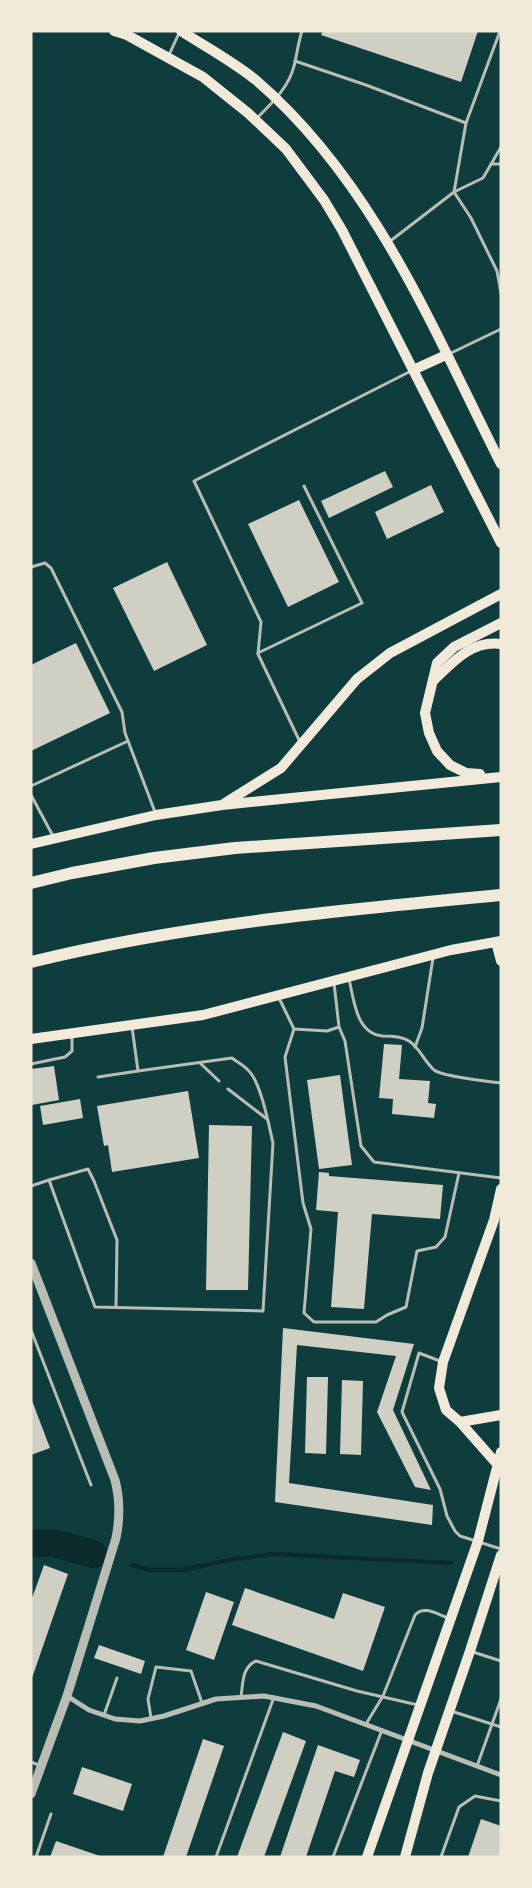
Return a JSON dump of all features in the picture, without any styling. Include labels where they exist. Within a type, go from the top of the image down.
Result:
[{"type":"highway","points":[[31,883],[154,858],[226,850],[501,830]]},
{"type":"highway","points":[[31,962],[148,937],[234,923],[501,895]]},
{"type":"main road","points":[[114,31],[127,36],[203,77],[255,120],[286,149],[329,208],[342,230],[501,543]]},
{"type":"main road","points":[[180,31],[256,81],[304,126],[359,198],[388,242],[501,464]]},
{"type":"main road","points":[[413,370],[446,355]]},
{"type":"main road","points":[[222,805],[281,768],[357,679],[390,653],[501,594]]},
{"type":"main road","points":[[501,624],[454,647],[437,663],[425,713],[429,733],[437,750],[450,765],[466,773],[501,776]]},
{"type":"main road","points":[[433,681],[461,654],[492,643],[501,644]]},
{"type":"main road","points":[[31,844],[156,815],[222,805],[501,776]]},
{"type":"main road","points":[[31,1039],[203,1015],[433,955],[498,942],[501,961]]},
{"type":"main road","points":[[497,1464],[460,1422],[446,1410],[439,1388],[439,1378],[494,1220],[501,1189]]},
{"type":"main road","points":[[460,1422],[501,1415]]},
{"type":"main road","points":[[368,1857],[478,1541],[501,1452]]},
{"type":"main road","points":[[405,1857],[436,1750],[501,1554]]},
{"type":"street","points":[[31,1263],[33,1274],[119,1494],[119,1523],[116,1538],[67,1696],[31,1794]]},
{"type":"street","points":[[67,1696],[89,1710],[115,1719],[140,1721],[216,1699],[274,1697],[316,1706],[501,1775]]},
{"type":"lane","points":[[168,58],[180,31]]},
{"type":"lane","points":[[255,120],[276,100],[289,80],[302,31]]},
{"type":"lane","points":[[500,31],[466,123],[454,192],[471,218],[499,270],[501,293]]},
{"type":"lane","points":[[295,61],[366,85],[466,123]]},
{"type":"lane","points":[[388,242],[454,192],[482,178],[501,147]]},
{"type":"lane","points":[[491,164],[501,164]]},
{"type":"lane","points":[[446,355],[501,329]]},
{"type":"lane","points":[[301,745],[258,654],[261,622],[194,481],[413,370]]},
{"type":"lane","points":[[258,654],[362,603],[304,486]]},
{"type":"lane","points":[[31,567],[45,563],[51,568],[122,712],[125,733],[156,815]]},
{"type":"lane","points":[[31,786],[128,741]]},
{"type":"lane","points":[[31,795],[54,838]]},
{"type":"lane","points":[[416,1047],[422,1028],[433,955]]},
{"type":"lane","points":[[349,977],[358,1016],[363,1027],[374,1035],[400,1037],[408,1040],[438,1073],[501,1083]]},
{"type":"lane","points":[[334,981],[339,1027],[345,1040],[361,1146],[374,1162],[501,1178]]},
{"type":"lane","points":[[278,995],[294,1029],[285,1057],[303,1203],[311,1229],[304,1314],[314,1322],[376,1322],[406,1307],[417,1251],[436,1247],[445,1237],[459,1173]]},
{"type":"lane","points":[[132,1024],[138,1071]]},
{"type":"lane","points":[[294,1029],[327,1031],[339,1027]]},
{"type":"lane","points":[[31,1064],[65,1057],[72,1051],[72,1032]]},
{"type":"lane","points":[[50,1180],[95,1307],[263,1311],[273,1143],[260,1093],[250,1071],[232,1058],[98,1077]]},
{"type":"lane","points":[[199,1063],[218,1081]]},
{"type":"lane","points":[[228,1089],[268,1120]]},
{"type":"lane","points":[[31,1186],[88,1169],[117,1240],[116,1307]]},
{"type":"lane","points":[[31,1330],[91,1485]]},
{"type":"lane","points":[[443,1362],[419,1353],[402,1412],[440,1488],[447,1516],[454,1531],[460,1536],[501,1549]]},
{"type":"lane","points":[[366,1724],[382,1696],[415,1615],[419,1611],[426,1610],[451,1618]]},
{"type":"lane","points":[[470,1651],[501,1661]]},
{"type":"lane","points":[[241,1697],[246,1670],[250,1664],[256,1661],[358,1691],[421,1705]]},
{"type":"lane","points":[[151,1718],[148,1698],[156,1667],[191,1671],[202,1704]]},
{"type":"lane","points":[[104,1715],[117,1678]]},
{"type":"lane","points":[[216,1857],[274,1697]]},
{"type":"lane","points":[[477,1766],[501,1699]]},
{"type":"lane","points":[[449,1710],[501,1727]]},
{"type":"lane","points":[[333,1857],[382,1730]]},
{"type":"lane","points":[[31,1762],[42,1766]]},
{"type":"lane","points":[[441,1857],[459,1807],[475,1796],[501,1801]]},
{"type":"lane","points":[[31,1851],[37,1855],[51,1814]]},
{"type":"building","points":[[323,31],[478,31],[461,82],[321,35]]},
{"type":"building","points":[[385,471],[393,487],[329,518],[321,501]]},
{"type":"building","points":[[431,485],[444,512],[387,539],[375,512]]},
{"type":"building","points":[[299,500],[339,582],[288,607],[248,524]]},
{"type":"building","points":[[167,562],[207,645],[154,671],[113,588]]},
{"type":"building","points":[[76,643],[110,713],[31,751],[31,665]]},
{"type":"building","points":[[384,1044],[402,1045],[399,1079],[430,1081],[428,1103],[436,1104],[434,1118],[392,1114],[393,1099],[379,1098]]},
{"type":"building","points":[[54,1066],[59,1100],[32,1105],[31,1069]]},
{"type":"building","points":[[340,1075],[352,1165],[319,1169],[307,1080]]},
{"type":"building","points":[[188,1091],[199,1158],[112,1172],[108,1145],[104,1146],[97,1106]]},
{"type":"building","points":[[80,1099],[83,1118],[43,1125],[40,1106]]},
{"type":"building","points":[[209,1125],[252,1126],[248,1290],[206,1290]]},
{"type":"building","points":[[319,1172],[329,1173],[329,1176],[443,1185],[440,1219],[372,1214],[364,1309],[331,1307],[338,1212],[316,1210]]},
{"type":"building","points":[[283,1328],[414,1344],[393,1410],[431,1490],[415,1487],[377,1412],[396,1356],[297,1345],[289,1483],[433,1505],[432,1525],[275,1502]]},
{"type":"building","points":[[307,1377],[328,1377],[326,1454],[305,1453]]},
{"type":"building","points":[[342,1380],[363,1381],[361,1455],[340,1454]]},
{"type":"building","points":[[31,1398],[50,1448],[31,1455]]},
{"type":"building","points":[[44,1565],[68,1574],[32,1678],[31,1601]]},
{"type":"building","points":[[245,1588],[334,1619],[343,1593],[385,1607],[363,1671],[232,1625]]},
{"type":"building","points":[[206,1592],[234,1602],[214,1660],[186,1650]]},
{"type":"building","points":[[99,1645],[145,1661],[141,1674],[94,1658]]},
{"type":"building","points":[[283,1732],[306,1741],[264,1857],[237,1857]]},
{"type":"building","points":[[203,1739],[224,1746],[186,1857],[163,1857]]},
{"type":"building","points":[[318,1745],[360,1760],[354,1777],[335,1771],[306,1857],[280,1857]]},
{"type":"building","points":[[82,1767],[132,1784],[123,1811],[73,1794]]},
{"type":"building","points":[[481,1819],[501,1826],[501,1857],[468,1857]]},
{"type":"building","points":[[56,1841],[100,1856],[100,1857],[50,1857]]},
{"type":"waterway","points":[[31,1543],[54,1543],[93,1554]]},
{"type":"waterway","points":[[132,1565],[150,1570],[182,1570],[234,1559],[274,1554],[451,1563]]}]
